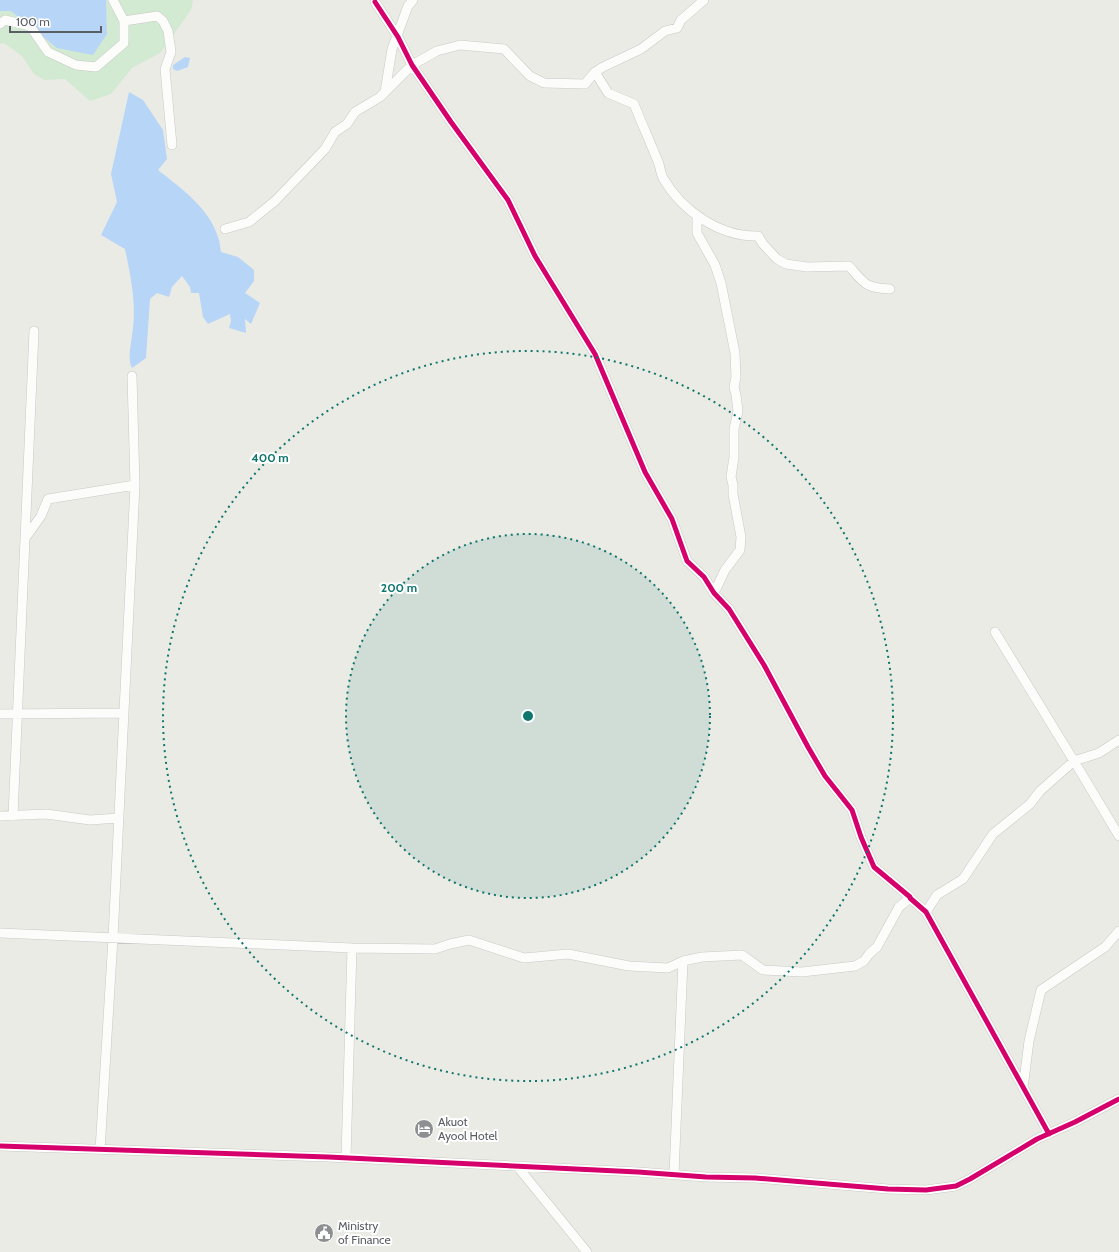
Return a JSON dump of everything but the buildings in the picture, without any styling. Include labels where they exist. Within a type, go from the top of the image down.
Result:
[{"type":"street","points":[[0,24],[5,20],[30,26],[48,52],[76,65],[96,67],[124,43],[124,21],[113,0]]},
{"type":"street","points":[[385,92],[392,49],[398,37],[408,6],[413,0]]},
{"type":"street","points":[[375,2],[398,37],[412,65],[451,122],[508,200],[535,256],[595,354],[645,472],[672,519],[687,561],[704,577],[714,593],[729,609],[764,665],[825,776],[852,810],[861,837],[874,867],[926,912],[1049,1134]]},
{"type":"street","points":[[225,229],[249,222],[275,201],[325,149],[335,132],[347,124],[355,112],[380,97],[412,65],[437,51],[460,45],[504,49],[530,76],[544,83],[585,84],[595,72],[603,67],[641,49],[665,31],[677,28],[681,20],[701,2]]},
{"type":"street","points":[[124,21],[157,16],[163,21],[168,31],[171,52],[165,69],[172,145]]},
{"type":"street","points":[[595,72],[608,93],[634,104],[659,164],[663,178],[680,200],[697,217],[731,233],[758,236],[763,244],[777,259],[786,264],[807,267],[849,266],[865,284],[870,287],[890,289]]},
{"type":"street","points":[[697,217],[697,233],[715,265],[721,283],[735,353],[736,377],[734,388],[738,411],[734,429],[734,458],[731,477],[741,537],[740,550],[725,570],[714,593]]},
{"type":"street","points":[[13,816],[34,331]]},
{"type":"street","points":[[100,1150],[114,938],[135,485],[132,376]]},
{"type":"street","points":[[26,537],[41,516],[48,499],[135,485]]},
{"type":"street","points":[[995,632],[1119,836]]},
{"type":"street","points":[[0,714],[124,713]]},
{"type":"street","points":[[926,912],[937,895],[963,879],[993,834],[1030,804],[1040,791],[1074,761],[1099,753],[1119,740]]},
{"type":"street","points":[[0,816],[46,814],[90,820],[119,818]]},
{"type":"street","points":[[0,933],[352,948],[435,949],[469,940],[524,958],[568,954],[629,966],[668,968],[683,961],[702,956],[742,955],[763,970],[802,972],[855,966],[864,961],[877,947],[899,907],[910,898]]},
{"type":"street","points":[[1023,1088],[1029,1042],[1041,990],[1105,947],[1119,931]]},
{"type":"street","points":[[346,1158],[352,948]]},
{"type":"street","points":[[674,1174],[683,961]]},
{"type":"street","points":[[0,1146],[346,1158],[517,1166],[706,1177],[756,1178],[888,1189],[926,1190],[956,1186],[1037,1139],[1092,1114],[1119,1099]]},
{"type":"street","points":[[517,1166],[587,1252]]},
{"type":"green space","points":[[106,0],[193,0],[191,10],[160,53],[132,68],[111,94],[90,101],[65,79],[44,80],[34,74],[22,56],[4,43],[0,44],[0,11],[11,11],[57,48],[107,34]]},
{"type":"water","points":[[0,0],[106,0],[107,34],[93,55],[57,48],[11,11],[0,11]]},
{"type":"water","points":[[185,57],[190,58],[188,67],[177,71],[173,69],[173,65]]},
{"type":"water","points":[[129,92],[143,100],[163,130],[167,159],[158,170],[193,199],[208,217],[218,237],[221,252],[238,257],[254,270],[254,281],[245,293],[260,303],[251,324],[245,319],[246,333],[229,328],[231,321],[230,314],[208,324],[203,317],[199,293],[191,293],[190,287],[182,276],[172,287],[169,297],[157,293],[150,299],[146,358],[132,368],[130,356],[134,302],[125,249],[101,235],[117,202],[111,174]]},
{"type":"cycle path","points":[[375,2],[398,37],[412,65],[451,122],[508,200],[535,256],[595,354],[645,472],[672,519],[687,561],[704,577],[714,593],[729,609],[764,665],[825,776],[852,810],[861,837],[874,867],[926,912],[1049,1134]]},
{"type":"cycle path","points":[[0,1146],[328,1157],[638,1172],[706,1177],[755,1178],[888,1189],[926,1190],[956,1186],[1037,1139],[1075,1122],[1119,1099]]},
{"type":"place","name":"Akuot Ayool Hotel","points":[[424,1129]]},
{"type":"place","name":"Ministry of Finance","points":[[324,1233]]}]
